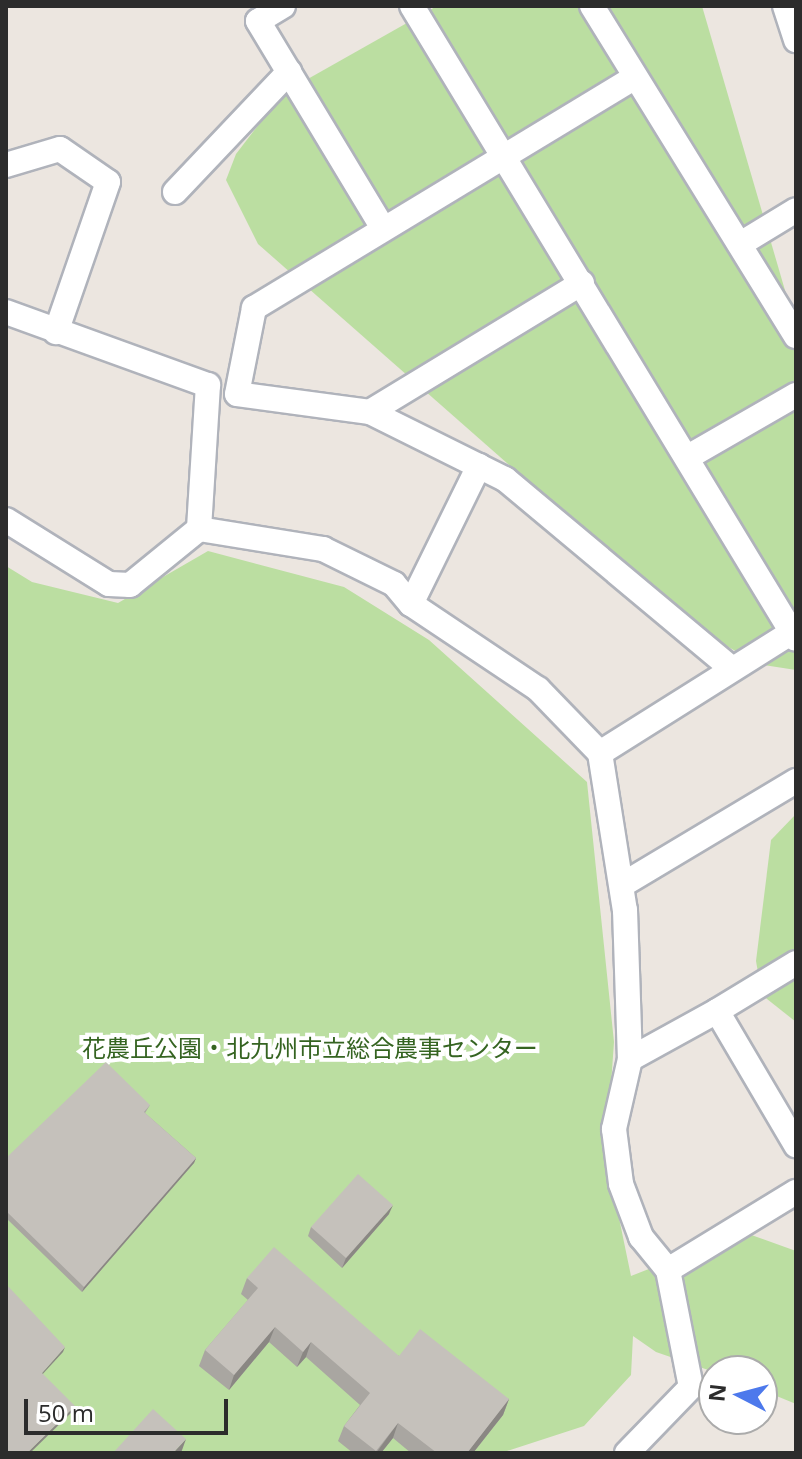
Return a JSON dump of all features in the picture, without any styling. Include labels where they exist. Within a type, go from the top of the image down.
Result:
[{"type":"street","points":[[283,6],[258,21],[383,228]]},
{"type":"street","points":[[412,6],[794,636],[732,669],[600,753]]},
{"type":"street","points":[[592,6],[634,78],[742,243],[796,336]]},
{"type":"street","points":[[785,6],[796,40]]},
{"type":"street","points":[[175,192],[289,72]]},
{"type":"street","points":[[634,78],[503,154],[254,308],[237,394],[370,412],[505,479],[732,669]]},
{"type":"street","points":[[6,165],[60,149],[108,182],[56,332]]},
{"type":"street","points":[[742,243],[796,210]]},
{"type":"street","points":[[370,412],[582,283]]},
{"type":"street","points":[[6,312],[208,385],[199,529],[130,585],[88,575],[6,520]]},
{"type":"street","points":[[688,457],[796,395]]},
{"type":"street","points":[[411,604],[479,466]]},
{"type":"street","points":[[199,529],[323,549],[394,584],[411,604],[538,689],[600,753],[622,885],[630,1059],[614,1129],[621,1184],[641,1237],[668,1270],[691,1387],[627,1453]]},
{"type":"street","points":[[622,885],[796,781]]},
{"type":"street","points":[[630,1059],[796,963]]},
{"type":"street","points":[[717,1011],[796,1145]]},
{"type":"street","points":[[668,1270],[796,1192]]},
{"type":"green space","points":[[437,6],[702,6],[796,328],[796,670],[758,664],[692,626],[258,244],[226,180],[236,154],[283,93]]},
{"type":"green space","name":"花農丘公園・北九州市立総合農事センター","points":[[208,551],[344,587],[429,640],[587,782],[614,1042],[606,1155],[631,1276],[743,1232],[796,1251],[796,1404],[778,1397],[778,1355],[698,1355],[698,1366],[656,1352],[633,1336],[631,1375],[584,1426],[501,1453],[6,1453],[6,566],[32,582],[118,603]]},
{"type":"green space","points":[[796,814],[796,1022],[762,995],[756,961],[771,840]]},
{"type":"building","points":[[106,1062],[150,1105],[144,1112],[196,1158],[84,1287],[6,1211],[6,1158]]},
{"type":"building","points":[[358,1174],[393,1205],[346,1258],[311,1227]]},
{"type":"building","points":[[274,1247],[399,1356],[420,1329],[509,1399],[467,1453],[437,1453],[398,1423],[376,1451],[344,1426],[370,1393],[311,1342],[303,1352],[275,1327],[234,1375],[205,1350],[258,1288],[247,1278]]},
{"type":"building","points":[[6,1284],[65,1347],[42,1373],[75,1406],[27,1453],[6,1453]]},
{"type":"building","points":[[153,1409],[186,1439],[173,1453],[113,1453]]}]
